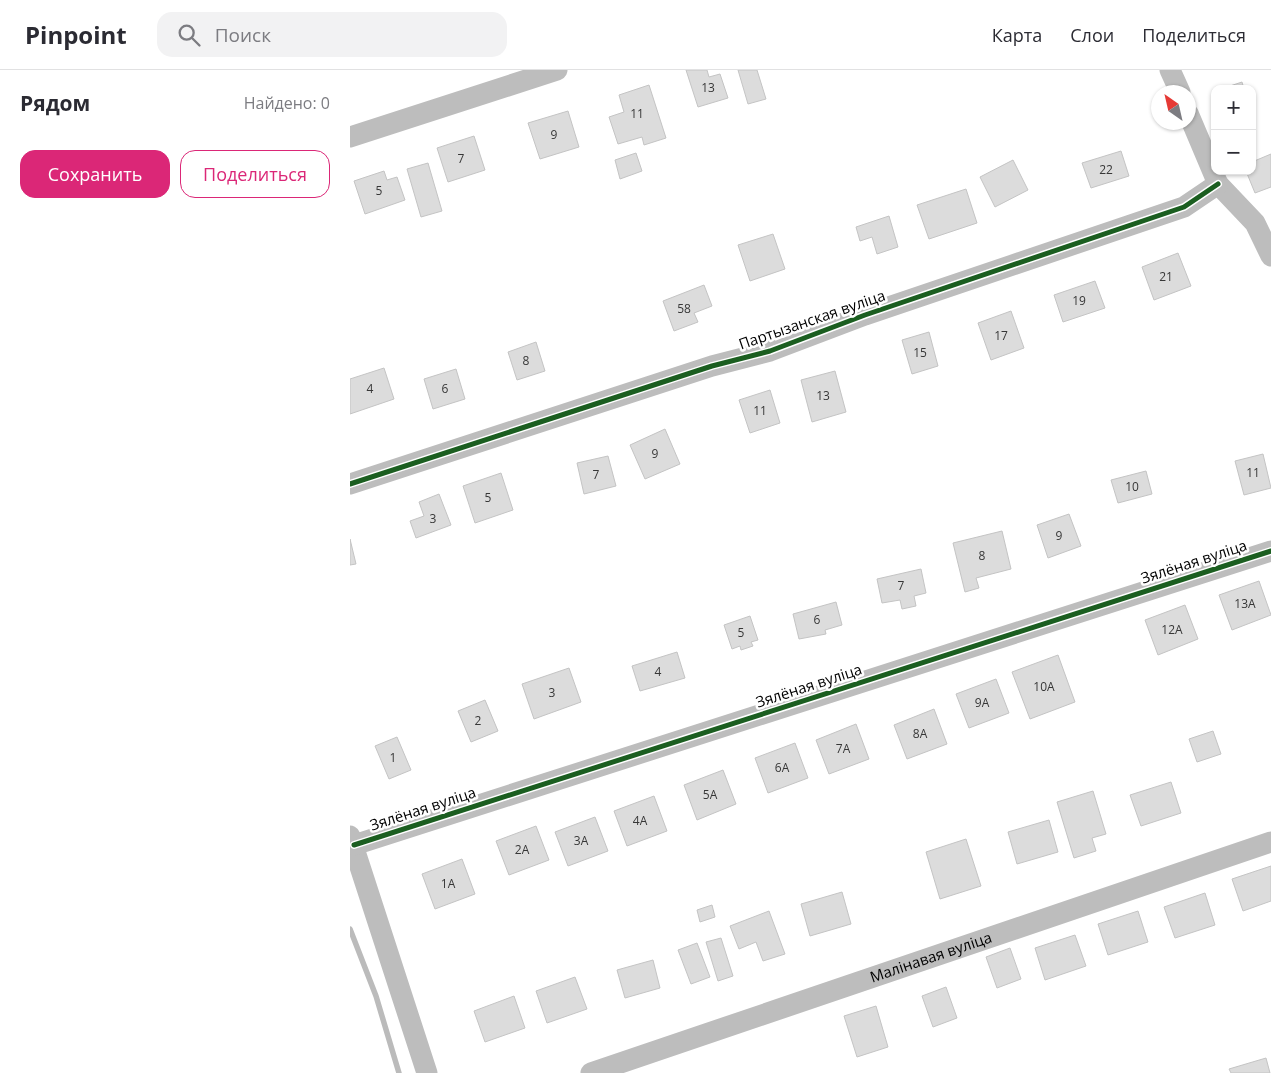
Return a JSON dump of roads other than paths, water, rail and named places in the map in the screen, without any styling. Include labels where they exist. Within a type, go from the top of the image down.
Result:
[{"type":"street","points":[[350,137],[557,70]]},
{"type":"street","points":[[1170,70],[1177,85]]},
{"type":"street","points":[[1195,130],[1218,184],[1255,223],[1271,256]]},
{"type":"street","name":"Партызанская вуліца","points":[[350,484],[712,366],[770,351],[865,315],[1184,207],[1218,184]]},
{"type":"street","name":"Зялёная вуліца","points":[[352,840],[1271,551]]},
{"type":"street","points":[[352,840],[427,1073]]},
{"type":"street","name":"Малінавая вуліца","points":[[591,1073],[1271,842]]},
{"type":"waterway","points":[[350,929],[376,996],[399,1073]]}]
